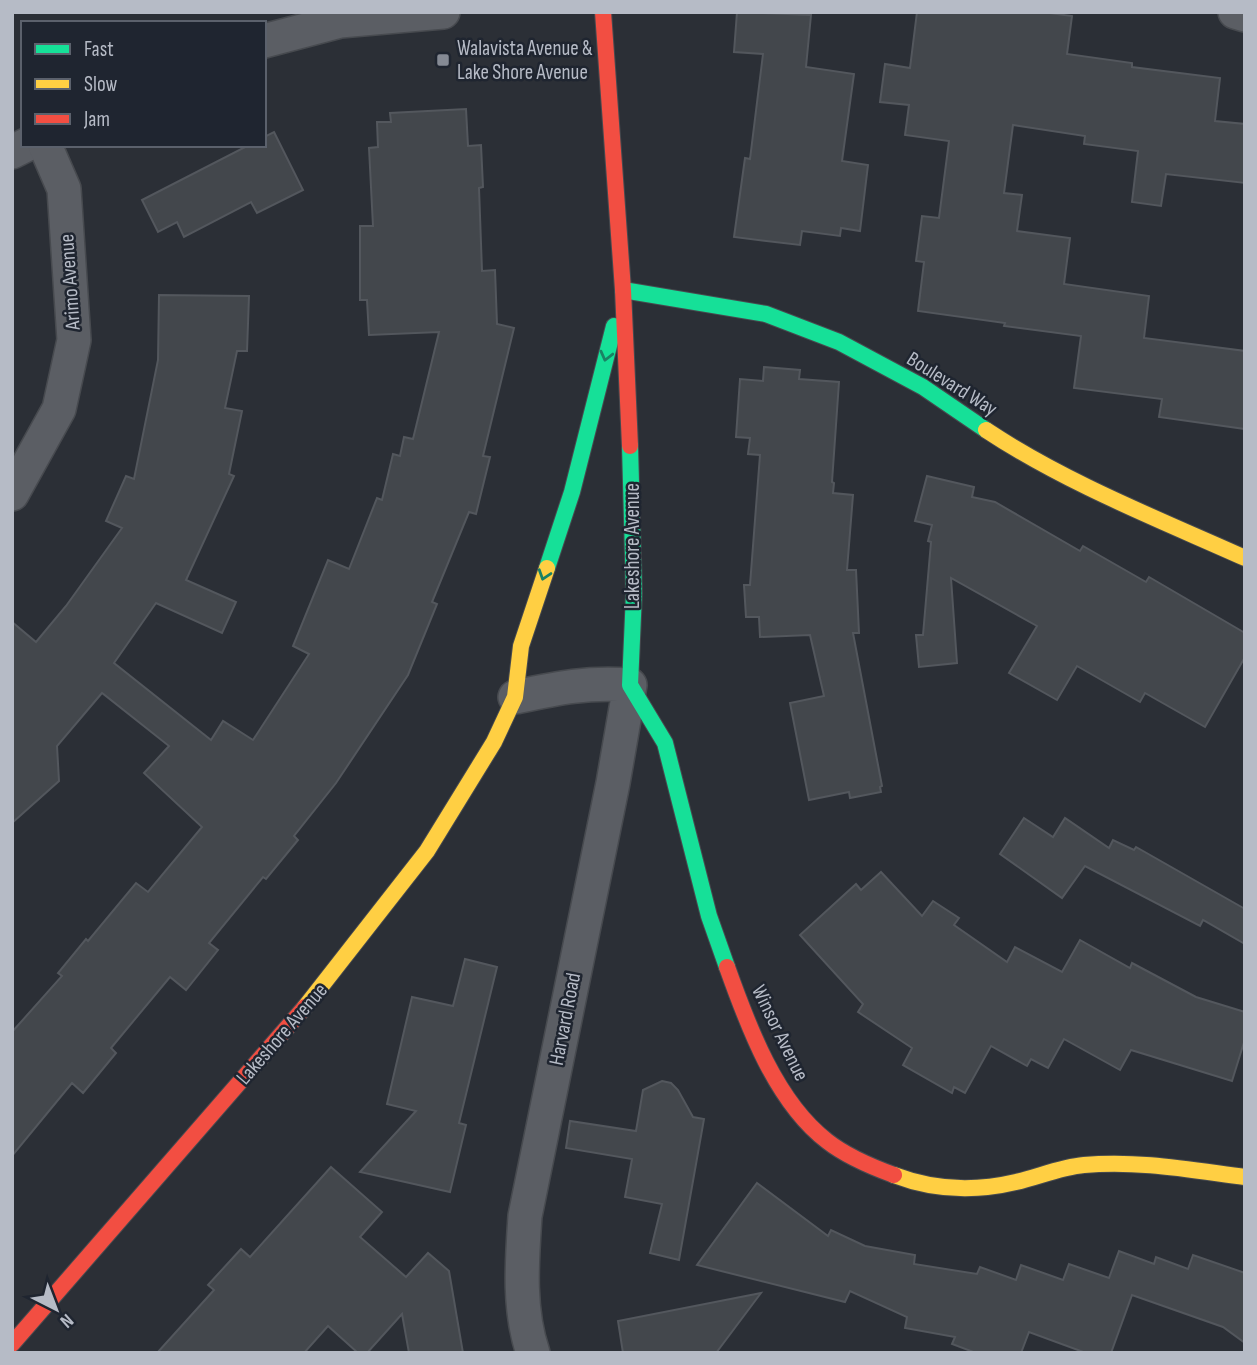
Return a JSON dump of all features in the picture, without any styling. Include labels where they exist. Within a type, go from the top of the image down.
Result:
[{"type":"street","points":[[266,40],[340,22],[443,12]]},
{"type":"street","name":"Lakeshore Avenue","points":[[603,12],[623,290],[633,508],[634,593],[629,685]]},
{"type":"street","points":[[1235,12],[1245,15]]},
{"type":"street","name":"Arimo Avenue","points":[[12,494],[58,409],[74,340],[64,189],[47,147]]},
{"type":"street","name":"Lakeshore Avenue","points":[[12,1343],[323,987],[427,851],[494,742],[515,697],[522,646],[572,492],[623,290]]},
{"type":"street","name":"Boulevard Way","points":[[623,290],[766,314],[839,342],[923,387],[1009,445],[1110,498],[1245,558]]},
{"type":"street","points":[[515,697],[560,687],[596,683],[629,685]]},
{"type":"street","name":"Winsor Avenue","points":[[629,685],[665,743],[709,916],[737,995],[767,1064],[794,1107],[827,1141],[875,1168],[920,1185],[965,1189],[1013,1183],[1080,1165],[1130,1162],[1245,1177]]},
{"type":"street","name":"Harvard Road","points":[[533,1353],[528,1338],[521,1273],[525,1216],[611,796],[629,685]]},
{"type":"building","points":[[737,12],[811,15],[806,67],[854,74],[842,161],[868,165],[860,231],[841,228],[840,236],[802,231],[800,245],[734,237],[745,158],[750,159],[763,54],[734,52]]},
{"type":"building","points":[[917,12],[1042,12],[1072,16],[1067,54],[1132,63],[1132,67],[1220,78],[1215,121],[1245,124],[1245,183],[1166,174],[1161,206],[1132,202],[1138,151],[1084,144],[1085,136],[1013,125],[1004,193],[1022,195],[1017,231],[1070,238],[1064,284],[1149,296],[1144,338],[1245,351],[1245,429],[1159,417],[1162,399],[1074,388],[1081,336],[918,311],[924,262],[916,261],[922,216],[939,218],[949,141],[905,135],[909,105],[880,102],[885,64],[910,68]]},
{"type":"building","points":[[466,109],[468,146],[481,145],[483,187],[479,188],[482,271],[495,270],[497,324],[514,328],[483,456],[490,457],[476,514],[469,512],[432,602],[437,604],[408,675],[336,783],[294,836],[298,840],[266,879],[263,877],[209,943],[218,950],[186,990],[170,977],[111,1048],[116,1053],[83,1093],[72,1083],[12,1156],[12,1032],[62,976],[58,973],[86,939],[88,941],[136,883],[148,892],[202,827],[144,773],[169,746],[102,693],[57,746],[59,781],[12,823],[12,622],[36,642],[66,606],[122,528],[106,521],[126,476],[134,479],[158,360],[159,295],[249,296],[247,351],[237,351],[225,408],[242,411],[229,474],[234,476],[186,580],[236,602],[222,633],[156,603],[114,663],[211,740],[223,721],[253,740],[309,654],[293,646],[328,560],[349,569],[377,498],[382,500],[393,454],[400,456],[404,437],[413,439],[439,332],[369,335],[367,300],[360,300],[360,226],[373,226],[369,148],[378,147],[377,122],[391,122],[390,113]]},
{"type":"building","points":[[274,132],[303,190],[257,213],[251,202],[184,237],[177,222],[158,232],[142,200],[245,147],[266,147],[266,136]]},
{"type":"building","points":[[764,367],[800,370],[799,379],[839,382],[833,493],[853,495],[847,570],[856,570],[859,633],[853,633],[881,792],[850,798],[849,792],[809,800],[790,703],[824,696],[810,635],[760,637],[759,617],[746,617],[744,585],[750,585],[760,455],[748,454],[750,438],[736,437],[740,379],[763,381]]},
{"type":"building","points":[[927,476],[974,487],[972,497],[995,502],[1080,551],[1083,546],[1146,582],[1149,577],[1245,633],[1245,657],[1205,727],[1145,693],[1140,702],[1077,666],[1057,700],[1009,673],[1037,626],[951,578],[957,663],[919,667],[916,635],[923,635],[931,542],[928,541],[932,525],[915,521]]},
{"type":"building","points":[[1024,818],[1053,837],[1065,818],[1109,848],[1113,840],[1134,850],[1136,847],[1245,909],[1245,944],[1203,920],[1200,926],[1085,866],[1062,898],[1000,854]]},
{"type":"building","points":[[881,872],[922,916],[933,901],[959,918],[954,925],[1007,962],[1015,947],[1062,972],[1080,940],[1130,968],[1132,963],[1196,997],[1245,1012],[1245,1039],[1232,1081],[1131,1050],[1120,1070],[1064,1039],[1048,1068],[1031,1059],[1027,1066],[991,1046],[965,1093],[954,1087],[952,1093],[903,1065],[912,1048],[858,1012],[863,1004],[800,935],[856,884],[861,890]]},
{"type":"building","points":[[465,959],[497,967],[459,1123],[466,1125],[450,1192],[360,1172],[416,1111],[387,1104],[412,997],[453,1006]]},
{"type":"building","points":[[662,1081],[671,1083],[678,1090],[693,1117],[704,1119],[679,1260],[650,1253],[662,1204],[625,1197],[632,1159],[566,1148],[570,1121],[636,1131],[643,1090]]},
{"type":"building","points":[[331,1167],[382,1212],[360,1237],[406,1277],[428,1253],[449,1271],[463,1353],[409,1353],[402,1314],[367,1353],[358,1353],[328,1326],[304,1353],[157,1353],[214,1290],[208,1285],[241,1249],[250,1257]]},
{"type":"building","points":[[757,1183],[828,1236],[831,1230],[865,1246],[915,1255],[914,1264],[977,1274],[980,1267],[1016,1280],[1021,1265],[1063,1280],[1069,1264],[1109,1278],[1119,1251],[1154,1264],[1156,1257],[1188,1269],[1193,1255],[1245,1273],[1245,1343],[1223,1327],[1132,1295],[1111,1353],[1086,1353],[1029,1332],[1021,1353],[976,1353],[952,1344],[955,1337],[905,1328],[907,1317],[850,1291],[845,1302],[697,1265]]},
{"type":"building","points":[[761,1293],[716,1353],[623,1353],[618,1321]]},
{"type":"traffic: fast","points":[[623,290],[766,314],[839,342],[923,387],[986,430]]},
{"type":"traffic: fast","points":[[547,568],[572,492],[614,326]]},
{"type":"traffic: fast","points":[[630,446],[634,593],[630,685],[665,743],[709,916],[727,967]]},
{"type":"traffic: slow","points":[[986,430],[1080,484],[1245,558]]},
{"type":"traffic: slow","points":[[305,1007],[427,851],[494,742],[515,697],[521,646],[547,568]]},
{"type":"traffic: slow","points":[[894,1175],[924,1184],[954,1188],[1000,1185],[1075,1166],[1104,1164],[1164,1166],[1245,1177]]},
{"type":"traffic: jam","points":[[603,12],[623,290],[630,446]]},
{"type":"traffic: jam","points":[[727,967],[754,1038],[793,1106],[809,1125],[834,1146],[859,1161],[894,1175]]},
{"type":"traffic: jam","points":[[12,1344],[305,1007]]},
{"type":"place","name":"Walavista Avenue & Lake Shore Avenue","points":[[443,60]]}]
